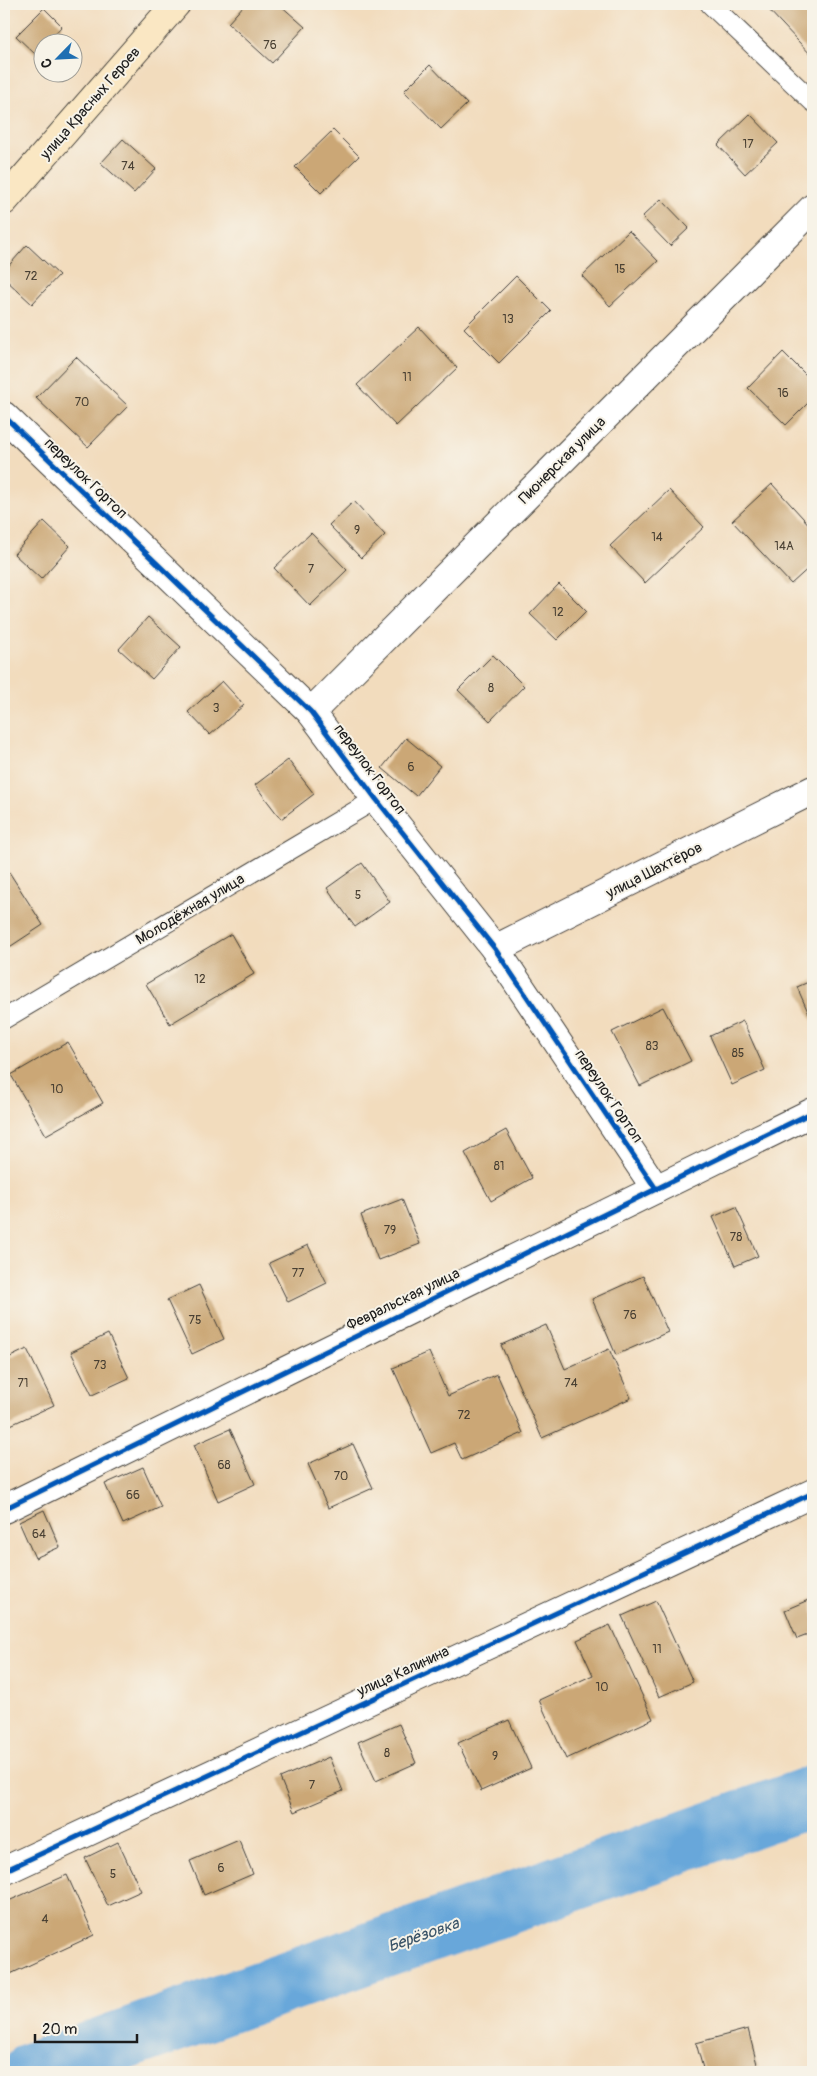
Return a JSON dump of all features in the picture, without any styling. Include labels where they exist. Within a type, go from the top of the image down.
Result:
[{"type":"main road","name":"улица Красных Героев","points":[[4,201],[176,4]]},
{"type":"street","name":"Пионерская улица","points":[[311,712],[813,208]]},
{"type":"street","name":"переулок Гортоп","points":[[4,416],[311,712],[376,799],[495,949],[656,1189]]},
{"type":"street","name":"улица Шахтёров","points":[[495,949],[813,790]]},
{"type":"street","name":"Февральская улица","points":[[4,1509],[813,1112]]},
{"type":"street","name":"улица Калинина","points":[[4,1871],[813,1493]]},
{"type":"lane","points":[[710,4],[813,102]]},
{"type":"lane","name":"Молодёжная улица","points":[[4,1019],[376,799]]},
{"type":"building","points":[[245,4],[279,4],[305,27],[272,63],[228,23]]},
{"type":"building","points":[[771,4],[813,4],[813,57],[767,8]]},
{"type":"building","points":[[44,8],[62,26],[56,32],[32,32],[32,51],[16,36]]},
{"type":"building","points":[[430,65],[467,104],[441,129],[404,91]]},
{"type":"building","points":[[750,114],[778,143],[745,174],[718,145]]},
{"type":"building","points":[[333,130],[359,156],[321,193],[295,167]]},
{"type":"building","points":[[123,139],[156,169],[134,193],[101,163]]},
{"type":"building","points":[[661,199],[689,228],[670,246],[642,217]]},
{"type":"building","points":[[629,231],[658,261],[610,306],[582,276]]},
{"type":"building","points":[[27,245],[59,275],[32,304],[4,278],[4,271]]},
{"type":"building","points":[[516,276],[551,311],[499,363],[464,328]]},
{"type":"building","points":[[419,327],[457,368],[396,426],[357,385]]},
{"type":"building","points":[[783,352],[813,382],[813,398],[786,425],[748,388]]},
{"type":"building","points":[[76,357],[128,406],[88,447],[36,398]]},
{"type":"building","points":[[772,484],[813,529],[813,564],[791,584],[732,521]]},
{"type":"building","points":[[669,490],[704,527],[645,583],[610,546]]},
{"type":"building","points":[[354,501],[385,535],[361,558],[329,525]]},
{"type":"building","points":[[44,521],[70,546],[41,579],[14,554]]},
{"type":"building","points":[[311,533],[347,570],[310,606],[274,568]]},
{"type":"building","points":[[559,584],[586,611],[557,640],[530,614]]},
{"type":"building","points":[[148,617],[181,647],[152,679],[119,649]]},
{"type":"building","points":[[493,655],[524,686],[490,721],[458,690]]},
{"type":"building","points":[[222,681],[244,705],[210,735],[188,712]]},
{"type":"building","points":[[406,738],[440,766],[416,796],[382,768]]},
{"type":"building","points":[[288,760],[314,794],[281,819],[255,785]]},
{"type":"building","points":[[362,863],[390,902],[355,927],[327,888]]},
{"type":"building","points":[[9,872],[43,925],[8,948],[4,941],[4,875]]},
{"type":"building","points":[[231,934],[254,974],[170,1024],[146,984]]},
{"type":"building","points":[[813,980],[813,1023],[797,987]]},
{"type":"building","points":[[663,1007],[691,1061],[640,1086],[612,1032]]},
{"type":"building","points":[[743,1021],[765,1070],[732,1085],[710,1036]]},
{"type":"building","points":[[68,1042],[103,1103],[46,1135],[11,1075]]},
{"type":"building","points":[[506,1130],[532,1178],[491,1201],[465,1153]]},
{"type":"building","points":[[402,1199],[420,1244],[378,1260],[361,1215]]},
{"type":"building","points":[[736,1207],[758,1256],[735,1266],[713,1217]]},
{"type":"building","points":[[308,1245],[327,1283],[288,1302],[269,1263]]},
{"type":"building","points":[[643,1276],[668,1332],[616,1355],[592,1299]]},
{"type":"building","points":[[199,1285],[224,1339],[192,1354],[167,1300]]},
{"type":"building","points":[[546,1325],[565,1369],[609,1349],[631,1398],[542,1438],[501,1345]]},
{"type":"building","points":[[108,1334],[129,1378],[92,1395],[71,1352]]},
{"type":"building","points":[[27,1349],[54,1405],[4,1428],[4,1360]]},
{"type":"building","points":[[429,1352],[448,1396],[497,1374],[523,1433],[462,1460],[454,1443],[431,1453],[393,1368]]},
{"type":"building","points":[[230,1429],[255,1484],[218,1501],[194,1445]]},
{"type":"building","points":[[353,1444],[373,1488],[328,1508],[308,1464]]},
{"type":"building","points":[[143,1467],[161,1507],[123,1524],[105,1484]]},
{"type":"building","points":[[44,1510],[60,1547],[35,1558],[19,1522]]},
{"type":"building","points":[[813,1598],[813,1633],[797,1639],[785,1610]]},
{"type":"building","points":[[656,1601],[693,1682],[659,1697],[622,1616]]},
{"type":"building","points":[[610,1625],[653,1719],[566,1759],[539,1700],[593,1675],[577,1640]]},
{"type":"building","points":[[509,1720],[531,1768],[481,1791],[458,1743]]},
{"type":"building","points":[[399,1724],[416,1763],[376,1781],[358,1742]]},
{"type":"building","points":[[329,1757],[343,1791],[294,1812],[280,1778]]},
{"type":"building","points":[[239,1840],[253,1874],[204,1895],[190,1861]]},
{"type":"building","points":[[118,1842],[141,1891],[108,1906],[85,1858]]},
{"type":"building","points":[[67,1875],[94,1935],[6,1976],[4,1971],[4,1903]]},
{"type":"building","points":[[748,2029],[759,2072],[704,2072],[696,2043]]},
{"type":"waterway","name":"Берёзовка","points":[[33,2072],[813,1796]]},
{"type":"cycle path","points":[[4,416],[311,712],[376,799],[495,949],[656,1189]]},
{"type":"cycle path","points":[[4,1509],[813,1112]]},
{"type":"cycle path","points":[[4,1871],[813,1493]]}]
